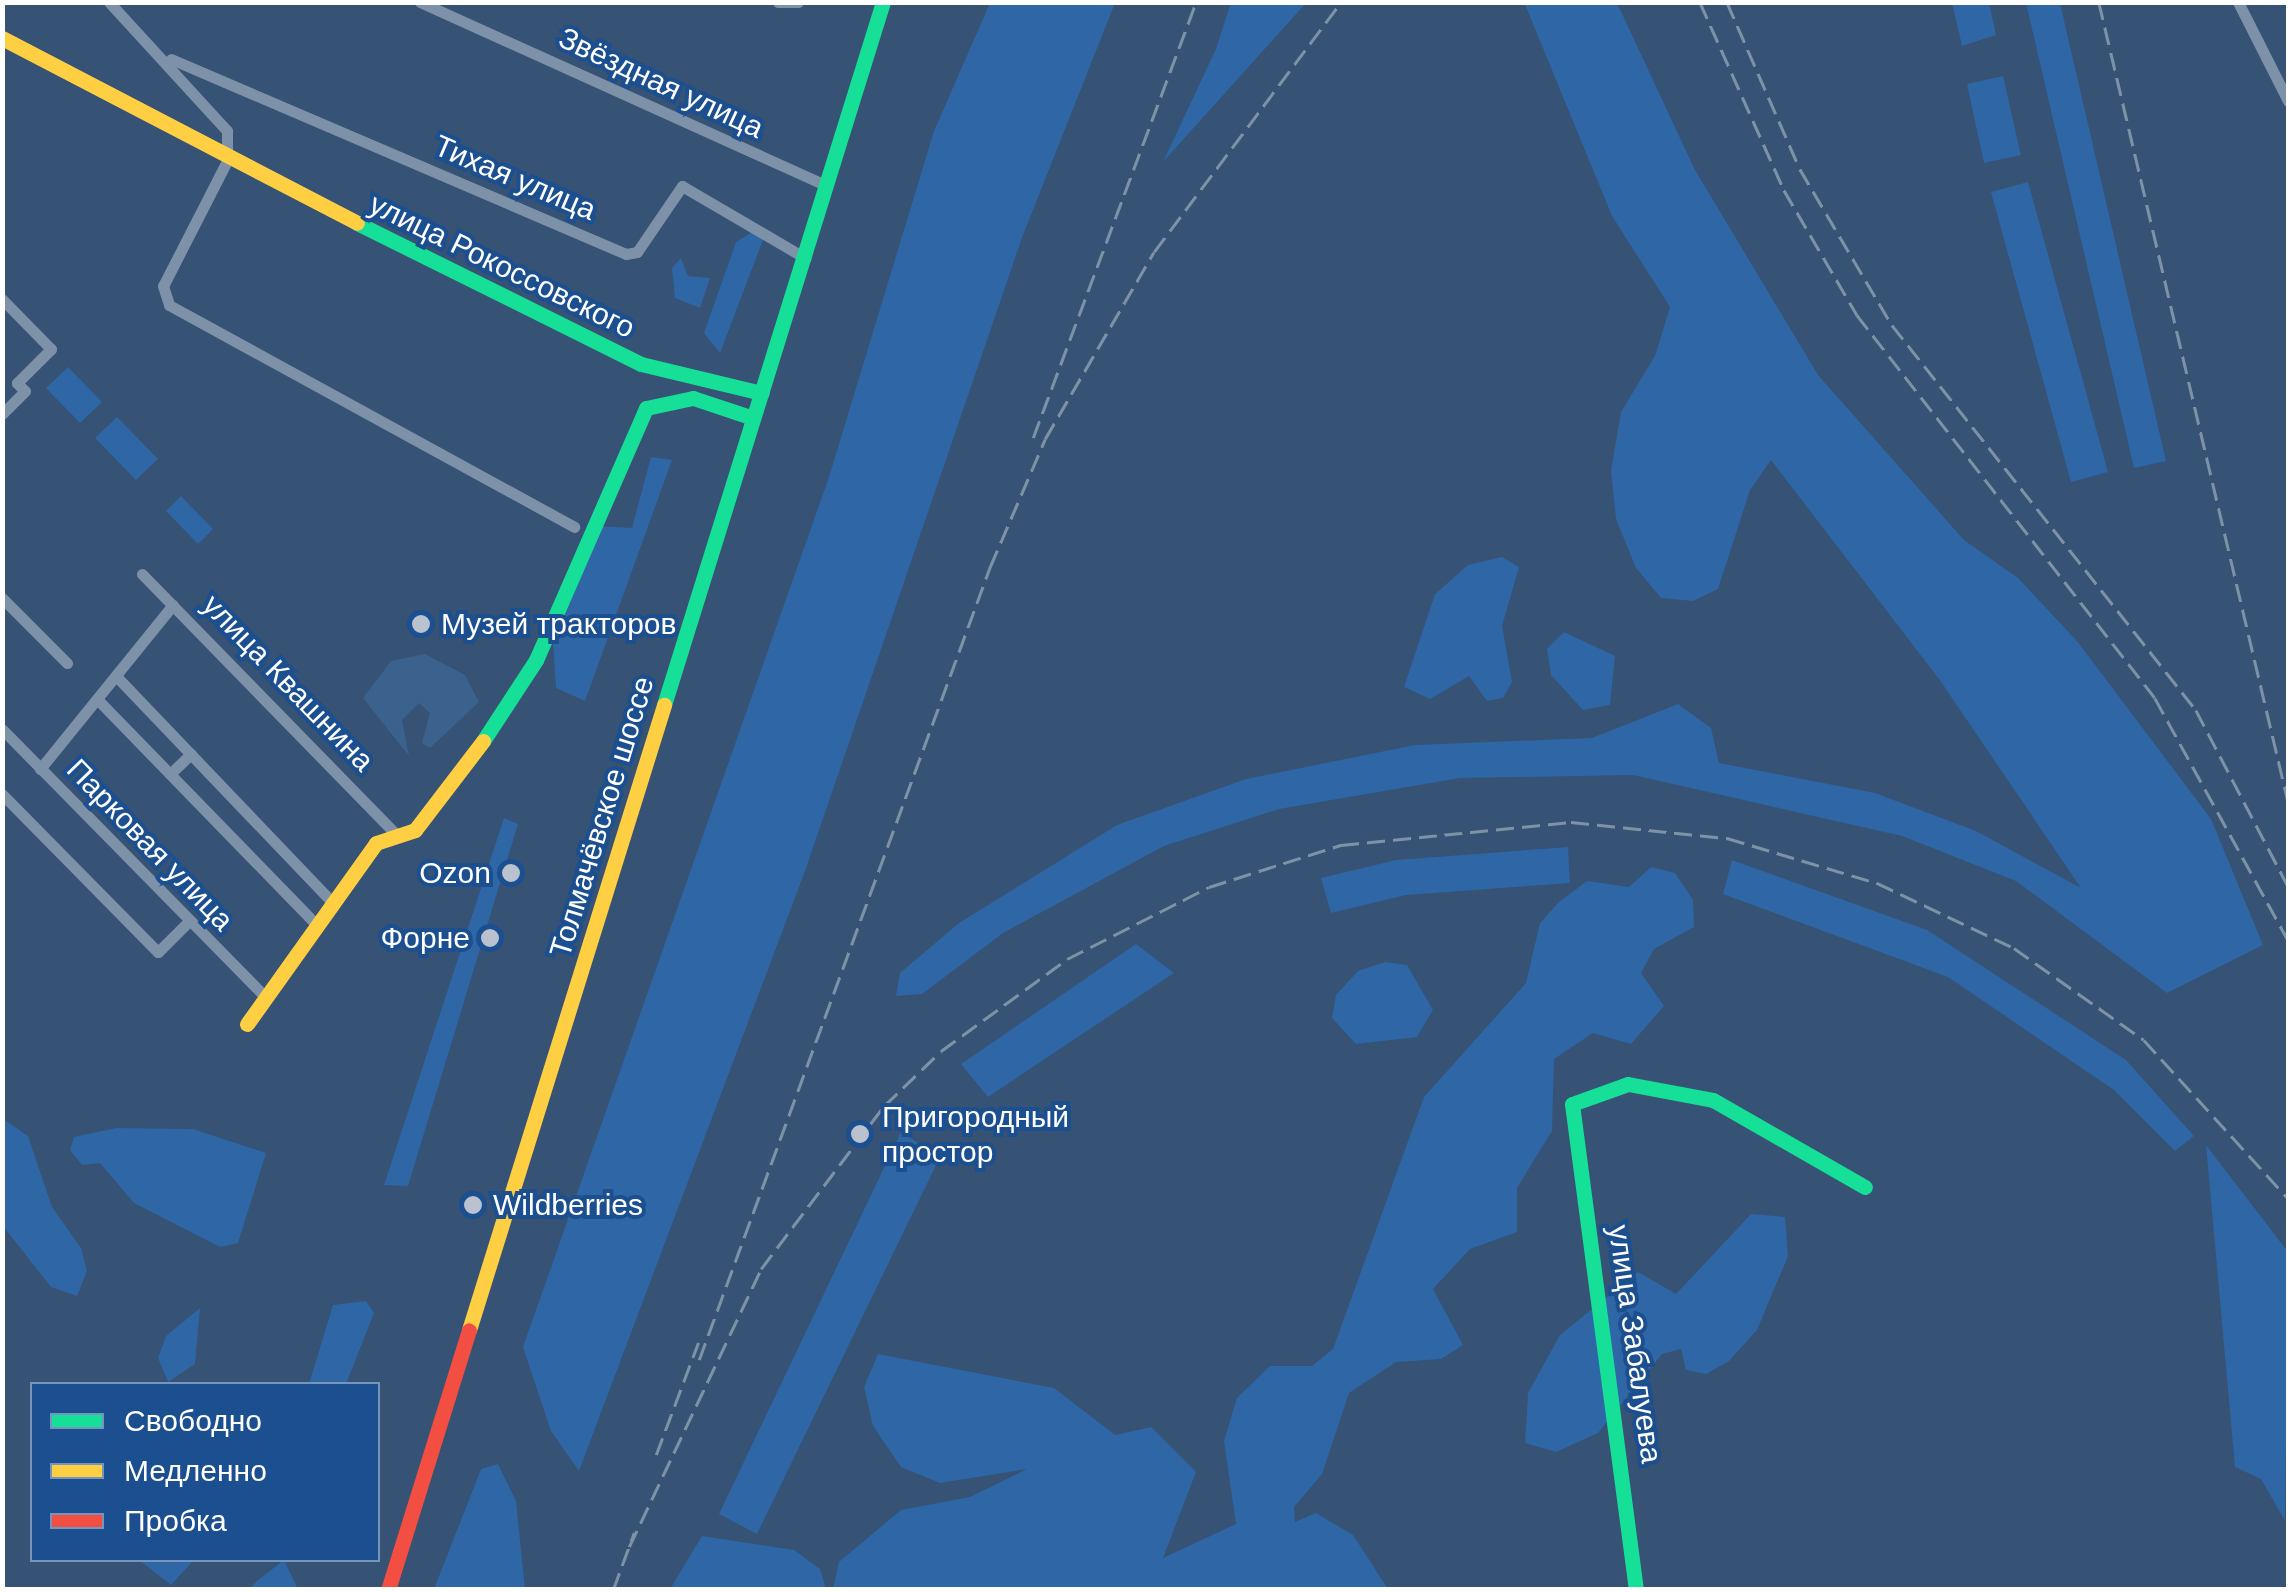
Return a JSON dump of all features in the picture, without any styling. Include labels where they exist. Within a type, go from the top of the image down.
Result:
[{"type":"street","points":[[109,2],[167,58],[227,131],[227,160],[168,276],[168,304],[574,528]]},
{"type":"street","name":"Звёздная улица","points":[[420,2],[827,186]]},
{"type":"street","points":[[778,2],[798,2]]},
{"type":"street","name":"Толмачёвское шоссе","points":[[388,1590],[884,2]]},
{"type":"street","points":[[2238,2],[2288,102]]},
{"type":"street","name":"улица Рокоссовского","points":[[2,38],[227,160],[641,364],[762,392]]},
{"type":"street","name":"Тихая улица","points":[[167,58],[626,254],[637,252],[682,186],[805,258]]},
{"type":"street","points":[[2,299],[51,349],[2,414]]},
{"type":"street","points":[[247,1024],[263,995],[376,842],[394,832],[415,830],[444,801],[536,660],[639,416],[669,397],[754,418]]},
{"type":"street","name":"улица Квашнина","points":[[142,574],[394,832]]},
{"type":"street","points":[[2,598],[66,664]]},
{"type":"street","points":[[40,769],[173,606]]},
{"type":"street","points":[[116,676],[332,902]]},
{"type":"street","points":[[97,698],[316,924]]},
{"type":"street","name":"Парковая улица","points":[[4,734],[263,995]]},
{"type":"street","points":[[170,774],[191,754]]},
{"type":"street","points":[[2,794],[158,952],[188,922]]},
{"type":"street","points":[[239,845],[259,826]]},
{"type":"street","name":"улица Забалуева","points":[[1636,1590],[1572,1104],[1628,1084],[1714,1100],[1865,1187]]},
{"type":"shaded area","points":[[1231,2],[1306,3],[1163,162],[1216,49]]},
{"type":"shaded area","points":[[1524,2],[1617,3],[1695,170],[1818,375],[1964,540],[2018,578],[2077,641],[2211,819],[2263,945],[2167,993],[2016,881],[1902,836],[1633,775],[1460,778],[1279,809],[1164,846],[1003,933],[922,994],[896,996],[900,973],[959,923],[1117,825],[1246,779],[1415,745],[1592,738],[1678,704],[1711,728],[1719,763],[1875,793],[1976,831],[2081,888],[1939,679],[1771,460],[1750,490],[1718,589],[1693,601],[1661,598],[1636,568],[1616,519],[1611,471],[1621,412],[1655,356],[1670,307],[1612,216]]},
{"type":"shaded area","points":[[990,3],[1115,3],[1023,235],[805,871],[579,1471],[551,1431],[523,1347],[829,477],[934,131]]},
{"type":"shaded area","points":[[1952,3],[1989,3],[1996,35],[1962,46]]},
{"type":"shaded area","points":[[2026,3],[2060,3],[2166,461],[2134,468]]},
{"type":"shaded area","points":[[2003,76],[2021,155],[1984,163],[1967,84]]},
{"type":"shaded area","points":[[2028,182],[2108,472],[2071,482],[1991,192]]},
{"type":"shaded area","points":[[754,231],[763,240],[720,353],[704,333],[736,242]]},
{"type":"shaded area","points":[[681,258],[688,276],[710,278],[700,308],[675,298],[672,268]]},
{"type":"shaded area","points":[[68,367],[102,402],[80,423],[46,388]]},
{"type":"shaded area","points":[[117,417],[158,459],[136,480],[95,438]]},
{"type":"shaded area","points":[[651,457],[672,460],[585,701],[556,688],[553,643],[595,526],[632,528]]},
{"type":"shaded area","points":[[181,496],[213,529],[198,544],[166,511]]},
{"type":"shaded area","points":[[1502,557],[1519,567],[1502,626],[1512,682],[1503,698],[1487,701],[1469,676],[1430,699],[1404,687],[1435,594],[1468,565]]},
{"type":"shaded area","points":[[1564,632],[1615,656],[1610,705],[1583,710],[1551,675],[1547,649]]},
{"type":"shaded area","points":[[425,654],[465,675],[479,702],[430,748],[422,743],[430,713],[419,703],[402,720],[409,756],[363,698],[391,661]]},
{"type":"shaded area","points":[[504,818],[518,824],[408,1186],[384,1185]]},
{"type":"shaded area","points":[[1568,847],[1570,883],[1406,895],[1331,913],[1321,878],[1396,860]]},
{"type":"shaded area","points":[[1732,860],[1927,930],[2126,1060],[2194,1136],[2175,1151],[2114,1090],[1948,977],[1723,894]]},
{"type":"shaded area","points":[[1651,867],[1675,873],[1693,900],[1694,927],[1654,949],[1641,973],[1664,1006],[1631,1044],[1593,1033],[1554,1059],[1552,1131],[1517,1188],[1517,1232],[1470,1249],[1433,1289],[1463,1345],[1441,1359],[1396,1362],[1349,1393],[1322,1474],[1294,1507],[1295,1522],[1316,1513],[1353,1535],[1388,1589],[833,1589],[839,1562],[901,1510],[970,1497],[1027,1469],[940,1483],[901,1467],[873,1426],[864,1387],[878,1354],[1054,1388],[1115,1435],[1151,1427],[1196,1472],[1163,1558],[1236,1524],[1224,1441],[1237,1398],[1270,1366],[1312,1366],[1333,1349],[1424,1097],[1526,983],[1540,923],[1559,902],[1587,881],[1629,887]]},
{"type":"shaded area","points":[[1136,944],[1174,973],[988,1097],[961,1064]]},
{"type":"shaded area","points":[[1385,962],[1407,965],[1433,1010],[1417,1037],[1356,1044],[1332,1018],[1336,995],[1358,971]]},
{"type":"shaded area","points":[[3,1119],[28,1136],[52,1207],[81,1248],[87,1271],[77,1296],[51,1287],[3,1226]]},
{"type":"shaded area","points":[[116,1128],[193,1129],[266,1153],[238,1243],[220,1247],[134,1203],[100,1163],[82,1165],[70,1150],[74,1137]]},
{"type":"shaded area","points":[[901,1132],[940,1157],[757,1534],[719,1514]]},
{"type":"shaded area","points":[[2206,1145],[2288,1252],[2285,1521],[2261,1479],[2235,1467]]},
{"type":"shaded area","points":[[1751,1214],[1785,1217],[1788,1256],[1757,1330],[1729,1361],[1706,1374],[1686,1370],[1681,1349],[1662,1354],[1598,1433],[1556,1452],[1525,1443],[1528,1393],[1560,1335],[1638,1272],[1676,1294]]},
{"type":"shaded area","points":[[366,1301],[374,1313],[347,1382],[310,1382],[333,1305]]},
{"type":"shaded area","points":[[200,1308],[195,1364],[168,1382],[158,1358],[166,1336]]},
{"type":"shaded area","points":[[498,1464],[516,1501],[525,1589],[434,1589],[481,1469]]},
{"type":"shaded area","points":[[702,1536],[794,1550],[820,1569],[826,1589],[670,1589]]},
{"type":"shaded area","points":[[142,1562],[192,1562],[171,1585]]},
{"type":"shaded area","points":[[285,1562],[298,1589],[249,1589]]},
{"type":"railway","points":[[1033,438],[1196,2]]},
{"type":"railway","points":[[699,1360],[990,567],[1045,439],[1154,252],[1341,2]]},
{"type":"railway","points":[[1700,2],[1784,190],[1857,315],[2155,698],[2288,940]]},
{"type":"railway","points":[[1727,2],[1800,169],[1892,325],[2196,710],[2288,886]]},
{"type":"railway","points":[[2099,2],[2288,801]]},
{"type":"railway","points":[[629,1547],[761,1269],[884,1106],[941,1051],[1067,959],[1209,887],[1341,845],[1571,822],[1727,838],[1877,883],[2014,948],[2144,1040],[2288,1198]]},
{"type":"railway","points":[[656,1455],[698,1343]]},
{"type":"railway","points":[[613,1590],[634,1533]]},
{"type":"traffic: fast","points":[[664,705],[883,2]]},
{"type":"traffic: fast","points":[[357,223],[641,364],[762,393]]},
{"type":"traffic: fast","points":[[483,741],[536,660],[646,408],[693,398],[753,418]]},
{"type":"traffic: fast","points":[[1636,1590],[1572,1104],[1628,1084],[1713,1100],[1865,1187]]},
{"type":"traffic: slow","points":[[2,38],[357,223]]},
{"type":"traffic: slow","points":[[469,1330],[664,705]]},
{"type":"traffic: slow","points":[[247,1024],[376,843],[415,830],[483,741]]},
{"type":"traffic: jam","points":[[388,1590],[469,1330]]},
{"type":"place","name":"Музей тракторов","points":[[421,624]]},
{"type":"place","name":"Ozon","points":[[511,873]]},
{"type":"place","name":"Форне","points":[[490,938]]},
{"type":"place","name":"Пригородный простор","points":[[860,1134]]},
{"type":"place","name":"Wildberries","points":[[473,1205]]}]
